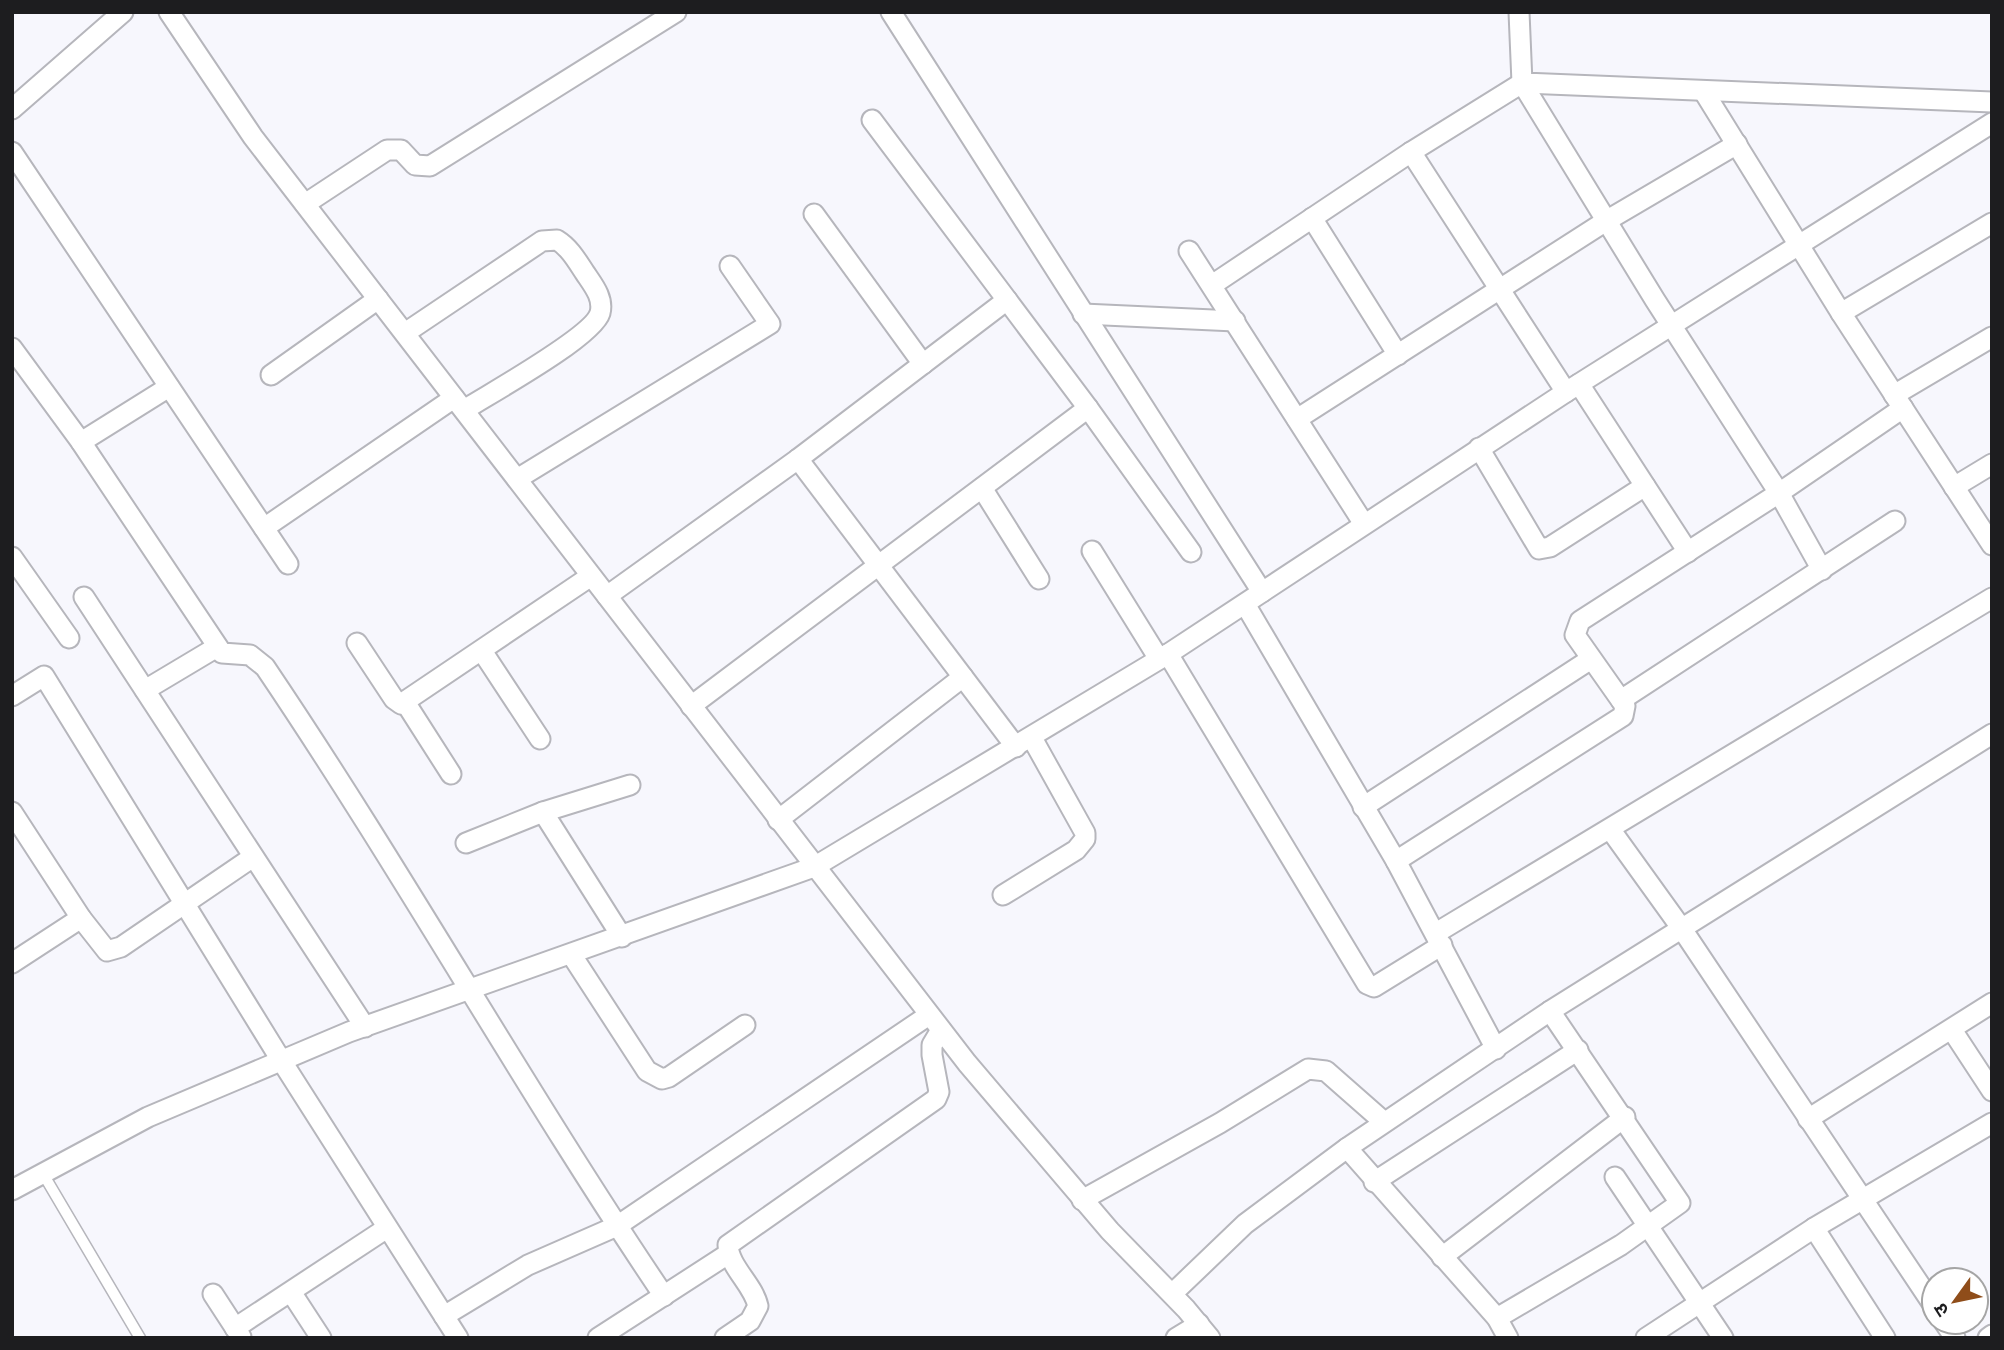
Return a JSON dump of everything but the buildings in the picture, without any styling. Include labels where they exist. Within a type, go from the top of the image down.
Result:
[{"type":"street","points":[[12,109],[124,12]]},
{"type":"street","points":[[169,12],[253,137],[935,1022],[1082,1200],[1204,1331],[1176,1338]]},
{"type":"street","points":[[304,204],[387,150],[401,150],[415,165],[430,166],[676,12]]},
{"type":"street","points":[[891,12],[1262,592]]},
{"type":"street","points":[[1519,12],[1522,83],[1606,221],[1779,493],[1822,570]]},
{"type":"street","points":[[1212,285],[1410,152],[1522,83],[1992,102]]},
{"type":"street","points":[[1704,92],[1841,313],[1992,544]]},
{"type":"street","points":[[872,120],[1088,408],[1191,552]]},
{"type":"street","points":[[13,1188],[148,1116],[281,1060],[365,1027],[814,867],[1164,657],[1572,388],[1992,123]]},
{"type":"street","points":[[1297,419],[1606,221],[1737,144]]},
{"type":"street","points":[[12,152],[288,564]]},
{"type":"street","points":[[1410,152],[1500,289],[1645,486],[1688,552]]},
{"type":"street","points":[[814,214],[923,364]]},
{"type":"street","points":[[1311,218],[1398,355]]},
{"type":"street","points":[[1841,313],[1992,223]]},
{"type":"street","points":[[264,528],[459,404],[577,339],[595,323],[601,304],[598,294],[573,255],[557,240],[542,241],[405,333]]},
{"type":"street","points":[[1188,251],[1364,524]]},
{"type":"street","points":[[517,479],[771,324],[730,266]]},
{"type":"street","points":[[271,375],[378,299]]},
{"type":"street","points":[[607,596],[799,459],[1007,300]]},
{"type":"street","points":[[1083,314],[1235,321]]},
{"type":"street","points":[[1396,862],[1623,716],[1626,711],[1621,700],[1575,635],[1576,625],[1779,493],[1898,402],[1992,337]]},
{"type":"street","points":[[12,348],[81,442],[217,646],[228,655],[250,655],[265,667],[404,882],[617,1226],[664,1296]]},
{"type":"street","points":[[81,442],[169,387]]},
{"type":"street","points":[[691,706],[1088,408]]},
{"type":"street","points":[[1479,448],[1539,549],[1550,547],[1645,486]]},
{"type":"street","points":[[799,459],[963,677],[1024,742],[1085,833],[1085,839],[1076,850],[1003,895]]},
{"type":"street","points":[[1954,487],[1992,464]]},
{"type":"street","points":[[982,488],[1038,579]]},
{"type":"street","points":[[1621,700],[1895,521]]},
{"type":"street","points":[[1092,551],[1164,657],[1367,984],[1374,987],[1439,939],[1610,829],[1992,598]]},
{"type":"street","points":[[13,561],[69,638]]},
{"type":"street","points":[[405,702],[592,576]]},
{"type":"street","points":[[84,597],[365,1027]]},
{"type":"street","points":[[1245,604],[1396,862],[1496,1049]]},
{"type":"street","points":[[357,643],[394,699],[405,702],[451,774]]},
{"type":"street","points":[[145,690],[217,646]]},
{"type":"street","points":[[482,651],[540,739]]},
{"type":"street","points":[[1363,807],[1591,659]]},
{"type":"street","points":[[12,696],[44,676],[281,1060],[458,1338]]},
{"type":"street","points":[[778,820],[963,677]]},
{"type":"street","points":[[1172,1294],[1245,1224],[1346,1147],[1550,1011],[1992,734]]},
{"type":"street","points":[[466,843],[543,812],[630,785]]},
{"type":"street","points":[[12,812],[81,918],[103,947],[113,951],[185,906],[253,857]]},
{"type":"street","points":[[543,812],[622,937]]},
{"type":"street","points":[[1610,829],[1682,929],[1920,1285]]},
{"type":"street","points":[[12,963],[81,918]]},
{"type":"street","points":[[571,954],[647,1071],[654,1077],[669,1077],[745,1025]]},
{"type":"street","points":[[1808,1119],[1992,1003]]},
{"type":"street","points":[[1497,1318],[1621,1245],[1680,1203],[1625,1117],[1550,1011]]},
{"type":"street","points":[[444,1316],[528,1265],[617,1226],[935,1022]]},
{"type":"street","points":[[725,1338],[750,1321],[758,1306],[756,1297],[728,1254],[728,1245],[936,1099],[939,1092],[932,1045],[935,1022]]},
{"type":"street","points":[[1952,1030],[1992,1091]]},
{"type":"street","points":[[1374,1182],[1578,1050]]},
{"type":"street","points":[[1082,1200],[1210,1129],[1308,1069],[1326,1071],[1384,1122]]},
{"type":"street","points":[[1442,1257],[1625,1117]]},
{"type":"street","points":[[1646,1338],[1814,1228],[1992,1123]]},
{"type":"street","points":[[1346,1147],[1374,1182],[1497,1318],[1508,1338]]},
{"type":"street","points":[[1615,1177],[1723,1338]]},
{"type":"street","points":[[213,1294],[238,1333],[290,1292],[387,1228]]},
{"type":"street","points":[[1814,1228],[1885,1338]]},
{"type":"street","points":[[598,1338],[728,1254]]},
{"type":"street","points":[[290,1292],[320,1338]]},
{"type":"lane","points":[[42,1171],[140,1338]]}]
